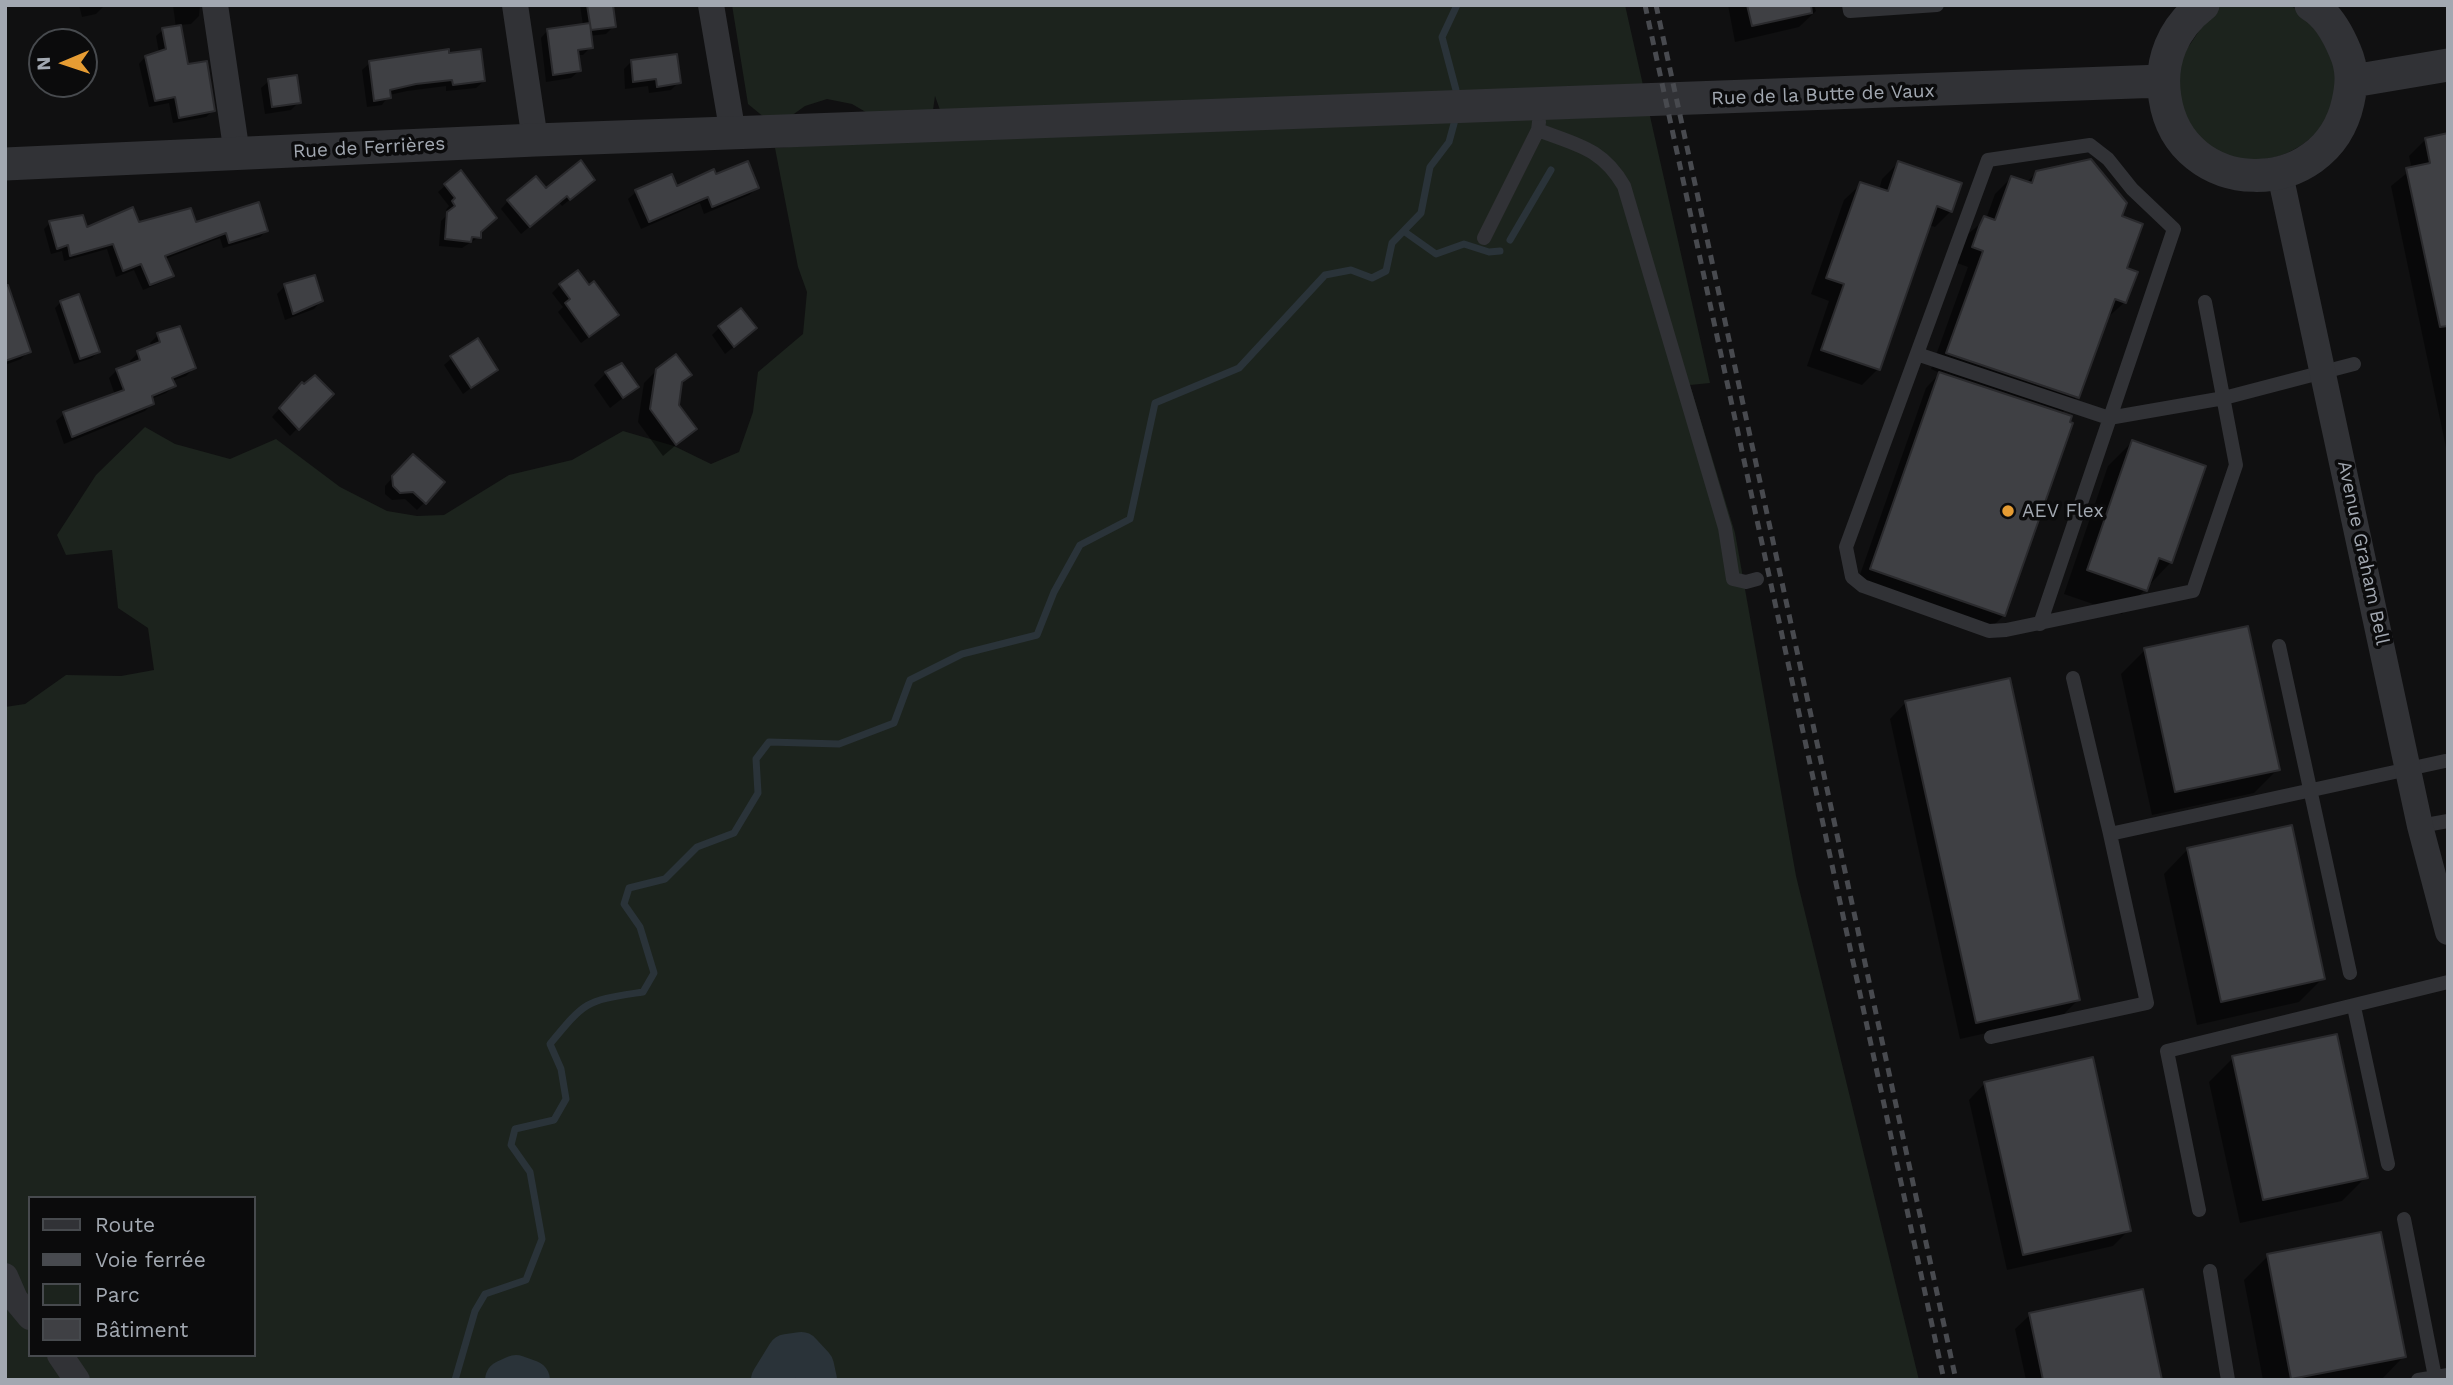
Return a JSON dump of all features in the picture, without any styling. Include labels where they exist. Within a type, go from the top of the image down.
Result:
[{"type":"street","points":[[215,5],[237,154]]},
{"type":"street","points":[[515,5],[535,140]]},
{"type":"street","points":[[711,5],[733,134]]},
{"type":"street","points":[[2203,5],[2175,34],[2166,57],[2162,81],[2166,110],[2179,136],[2199,157],[2223,171],[2247,176],[2280,174],[2308,162],[2330,142],[2345,116],[2353,81],[2348,58],[2336,31],[2311,5]]},
{"type":"street","points":[[2353,81],[2448,65]]},
{"type":"street","name":"Rue de la Butte de Vaux","points":[[1439,109],[1484,108],[1539,116],[2162,81]]},
{"type":"street","name":"Rue de Ferrières","points":[[5,164],[535,140],[1439,109]]},
{"type":"street","name":"Avenue Graham Bell","points":[[2280,174],[2325,372],[2420,825],[2448,932]]},
{"type":"street","points":[[5,1276],[15,1298],[28,1314]]},
{"type":"street","points":[[61,1357],[77,1380]]},
{"type":"lane","points":[[1849,5],[1850,11],[1937,5]]},
{"type":"lane","points":[[1483,238],[1539,116],[1595,151],[1612,166],[1624,186],[1725,528],[1733,579],[1746,582],[1757,579]]},
{"type":"lane","points":[[2040,624],[2174,229],[2132,189],[2108,159],[2090,145],[1988,160],[1846,547],[1852,577],[1863,586],[1989,631],[2040,624],[2193,591],[2236,465],[2205,302]]},
{"type":"lane","points":[[1917,354],[2109,418],[2224,398],[2354,364]]},
{"type":"lane","points":[[2279,646],[2350,973]]},
{"type":"lane","points":[[1991,1037],[2147,1003],[2073,678]]},
{"type":"lane","points":[[2110,834],[2409,771],[2445,761]]},
{"type":"lane","points":[[2420,825],[2448,821]]},
{"type":"lane","points":[[2199,1210],[2167,1051],[2448,982]]},
{"type":"lane","points":[[2354,1007],[2388,1164]]},
{"type":"lane","points":[[2404,1219],[2441,1376],[2418,1380]]},
{"type":"lane","points":[[2210,1271],[2228,1380]]},
{"type":"green space","points":[[732,5],[1625,5],[1710,383],[1690,385],[1735,533],[1796,876],[1919,1380],[5,1380],[5,707],[25,704],[66,675],[121,676],[154,670],[148,628],[118,608],[112,550],[66,555],[57,535],[96,475],[145,427],[175,444],[230,459],[276,439],[340,487],[387,511],[417,516],[444,515],[509,475],[572,460],[623,431],[674,446],[711,464],[739,452],[753,412],[758,372],[803,334],[807,292],[798,267],[775,148],[949,135],[935,96],[932,117],[876,118],[852,104],[827,99],[805,106],[791,116],[765,118],[748,104]]},
{"type":"green space","points":[[2222,5],[2289,5],[2309,22],[2334,60],[2337,85],[2332,109],[2319,130],[2299,147],[2275,157],[2248,159],[2220,152],[2195,134],[2182,115],[2175,67],[2213,10]]},
{"type":"building","points":[[587,5],[613,5],[616,27],[591,30]]},
{"type":"building","points":[[1747,5],[1811,5],[1812,13],[1752,26]]},
{"type":"building","points":[[590,23],[593,48],[578,50],[581,71],[553,75],[547,29]]},
{"type":"building","points":[[181,25],[188,64],[207,61],[215,111],[179,118],[175,97],[155,101],[145,56],[166,49],[162,28]]},
{"type":"building","points":[[449,49],[449,53],[481,49],[485,81],[453,85],[452,80],[416,84],[390,90],[391,98],[374,101],[369,61]]},
{"type":"building","points":[[677,54],[681,83],[657,87],[656,79],[633,82],[631,60]]},
{"type":"building","points":[[297,75],[301,103],[272,107],[268,79]]},
{"type":"building","points":[[2448,133],[2448,326],[2440,327],[2406,168],[2430,163],[2425,138]]},
{"type":"building","points":[[2091,159],[2127,203],[2122,216],[2143,224],[2127,268],[2138,272],[2126,303],[2115,299],[2079,398],[1946,353],[1983,251],[1972,247],[1979,227],[1984,216],[1995,220],[2011,176],[2032,183],[2036,171]]},
{"type":"building","points":[[581,160],[595,180],[570,200],[567,196],[530,227],[507,200],[536,176],[546,188]]},
{"type":"building","points":[[748,161],[759,188],[712,207],[708,197],[649,222],[635,190],[672,174],[677,186],[714,169],[716,174]]},
{"type":"building","points":[[1898,161],[1962,183],[1952,212],[1937,206],[1880,370],[1821,350],[1844,284],[1826,278],[1860,182],[1888,191]]},
{"type":"building","points":[[461,170],[497,218],[481,232],[481,238],[472,237],[471,242],[445,239],[447,212],[455,206],[452,201],[455,198],[444,184]]},
{"type":"building","points":[[259,202],[268,231],[229,243],[226,233],[165,256],[174,276],[150,285],[141,264],[123,271],[113,244],[70,256],[68,245],[57,249],[49,221],[83,215],[87,227],[133,207],[139,222],[191,208],[196,222]]},
{"type":"building","points":[[578,270],[589,285],[594,281],[619,315],[589,337],[565,303],[570,299],[559,284]]},
{"type":"building","points":[[315,275],[323,301],[293,314],[284,284]]},
{"type":"building","points":[[8,285],[31,352],[5,361],[5,286]]},
{"type":"building","points":[[79,294],[100,352],[80,359],[60,301]]},
{"type":"building","points":[[741,308],[757,328],[734,347],[718,326]]},
{"type":"building","points":[[180,326],[196,368],[172,378],[176,386],[152,396],[154,404],[72,437],[63,412],[124,390],[116,369],[140,360],[137,351],[160,342],[157,333]]},
{"type":"building","points":[[478,338],[498,370],[471,388],[450,356]]},
{"type":"building","points":[[676,354],[692,375],[682,382],[679,405],[697,429],[676,445],[650,409],[656,369]]},
{"type":"building","points":[[622,363],[639,387],[623,398],[605,372]]},
{"type":"building","points":[[1939,372],[2072,416],[2070,422],[2073,423],[2005,616],[1870,569]]},
{"type":"building","points":[[315,375],[334,394],[299,430],[279,408],[302,382],[304,384]]},
{"type":"building","points":[[2132,440],[2206,466],[2172,563],[2159,558],[2147,591],[2087,570]]},
{"type":"building","points":[[413,454],[445,482],[426,504],[413,492],[400,493],[393,486],[392,476]]},
{"type":"building","points":[[2248,626],[2280,770],[2175,792],[2144,648]]},
{"type":"building","points":[[2010,678],[2080,1000],[1976,1023],[1905,701]]},
{"type":"building","points":[[2292,825],[2325,979],[2221,1002],[2187,848]]},
{"type":"building","points":[[2337,1034],[2368,1178],[2263,1200],[2232,1056]]},
{"type":"building","points":[[2093,1057],[2131,1231],[2023,1255],[1984,1082]]},
{"type":"building","points":[[2381,1232],[2406,1357],[2291,1379],[2267,1254]]},
{"type":"building","points":[[2143,1289],[2162,1380],[2043,1380],[2029,1313]]},
{"type":"waterway","points":[[1456,90],[1442,37],[1457,5]]},
{"type":"waterway","points":[[455,1380],[475,1311],[485,1294],[526,1280],[542,1239],[530,1172],[511,1145],[515,1129],[554,1120],[566,1099],[561,1069],[550,1044],[572,1018],[589,1004],[643,992],[654,973],[640,927],[624,904],[629,888],[665,879],[697,847],[734,833],[758,793],[756,759],[769,742],[839,744],[894,723],[910,680],[962,654],[1037,635],[1054,592],[1080,545],[1130,519],[1155,403],[1239,368],[1325,275],[1351,270],[1372,278],[1386,271],[1392,243],[1421,213],[1430,167],[1449,142],[1455,120]]},
{"type":"waterway","points":[[1510,240],[1551,170]]},
{"type":"waterway","points":[[1405,232],[1436,254],[1464,244],[1489,252],[1500,251]]},
{"type":"waterway","points":[[771,1380],[787,1354],[801,1352],[814,1366],[817,1380]]},
{"type":"waterway","points":[[505,1380],[516,1375],[530,1380]]},
{"type":"railway","points":[[1645,5],[1944,1380]]},
{"type":"railway","points":[[1656,5],[1956,1380]]},
{"type":"place","name":"AEV Flex","points":[[2008,511]]}]
